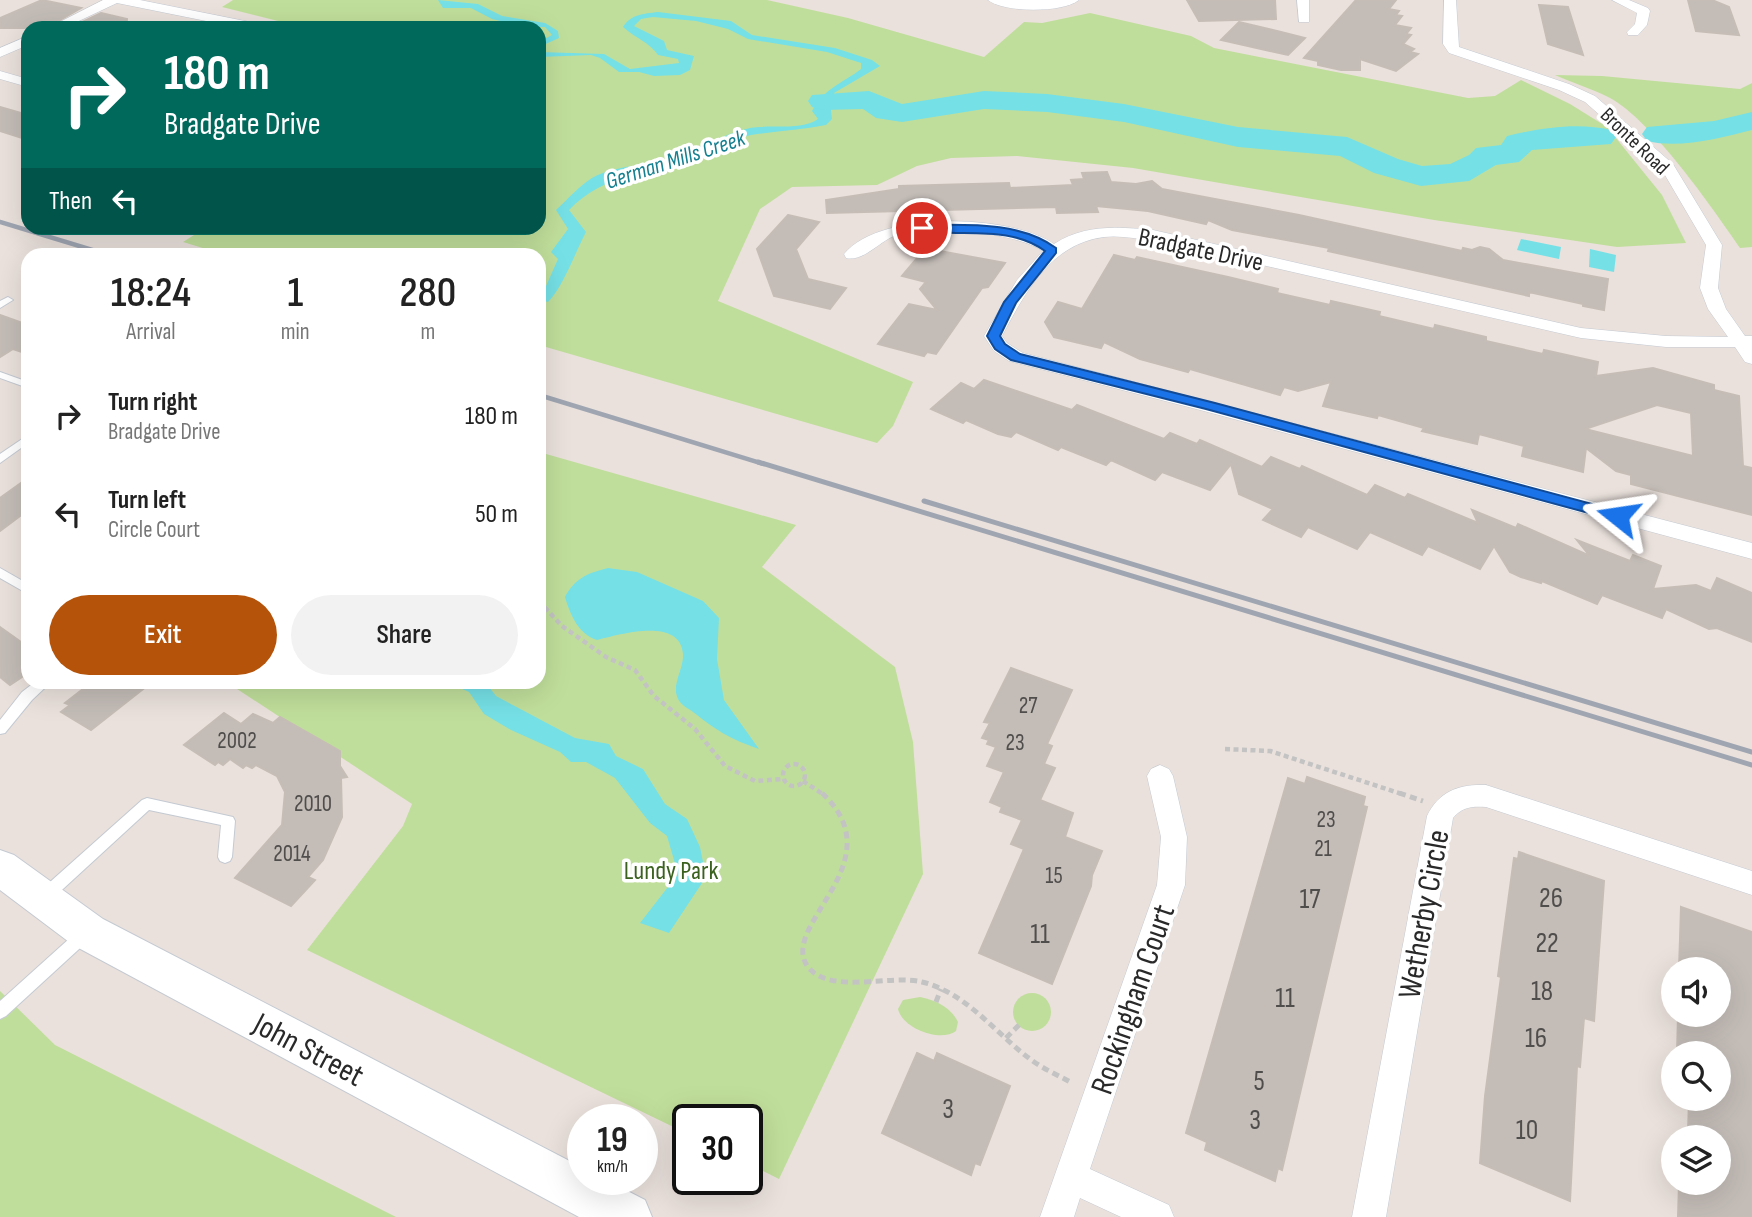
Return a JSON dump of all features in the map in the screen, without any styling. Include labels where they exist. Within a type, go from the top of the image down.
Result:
[{"type":"main road","name":"John Street","points":[[0,867],[88,932],[628,1217]]},
{"type":"street","points":[[69,21],[113,0]]},
{"type":"street","points":[[121,0],[225,21]]},
{"type":"street","points":[[995,0],[1034,6],[1062,4],[1073,0]]},
{"type":"street","points":[[1303,0],[1304,19]]},
{"type":"street","name":"Bronte Road","points":[[1450,0],[1450,44],[1454,50],[1590,99],[1668,167],[1714,245],[1709,288],[1717,309],[1745,341],[1752,358]]},
{"type":"street","points":[[1618,0],[1644,10],[1641,25],[1633,32]]},
{"type":"street","points":[[0,53],[21,43]]},
{"type":"street","points":[[0,75],[21,81]]},
{"type":"street","points":[[852,254],[889,232],[905,228],[1006,232],[1037,239],[1052,250]]},
{"type":"street","name":"Bradgate Drive","points":[[1745,341],[1687,344],[1644,342],[1581,333],[1153,235],[1104,232],[1079,238],[1052,250],[1010,302],[993,336],[1000,346],[1016,357],[1752,551]]},
{"type":"street","name":"Rockingham Court","points":[[1057,1217],[1171,884],[1174,837],[1160,776]]},
{"type":"street","name":"Wetherby Circle","points":[[1369,1217],[1440,816],[1444,807],[1461,797],[1486,796],[1752,883]]},
{"type":"street","points":[[1072,1177],[1157,1217]]},
{"type":"lane","points":[[0,375],[21,382]]},
{"type":"lane","points":[[0,459],[21,443]]},
{"type":"lane","points":[[0,572],[21,586]]},
{"type":"lane","points":[[0,729],[36,689]]},
{"type":"lane","points":[[41,899],[147,804],[228,821],[225,857]]},
{"type":"lane","points":[[0,1011],[88,932]]},
{"type":"path","points":[[546,608],[571,632],[606,657],[635,670],[654,696],[695,729],[725,766],[755,781],[783,779],[792,785],[803,781],[806,775],[804,769],[794,765],[784,770],[783,779]]},
{"type":"path","points":[[1225,749],[1270,751],[1444,807]]},
{"type":"path","points":[[803,781],[829,797],[845,825],[849,846],[838,881],[804,939],[806,966],[825,980],[905,979],[941,989],[970,1006],[1037,1064],[1072,1083]]},
{"type":"path","points":[[936,1002],[941,989]]},
{"type":"path","points":[[1006,1038],[1019,1025]]},
{"type":"green space","points":[[233,0],[767,0],[848,18],[984,57],[1024,22],[1042,23],[1090,13],[1191,36],[1214,48],[1468,98],[1495,96],[1521,80],[1570,104],[1607,127],[1662,195],[1686,243],[1617,247],[1434,220],[1133,168],[1017,156],[951,158],[917,166],[877,185],[792,187],[760,209],[718,301],[913,382],[893,426],[877,443],[546,347],[546,248],[203,248],[183,242],[194,235],[546,235],[546,21],[278,21],[222,7]]},
{"type":"green space","points":[[1555,75],[1602,76],[1740,89],[1752,83],[1752,247],[1740,248],[1680,166],[1626,109],[1610,98]]},
{"type":"green space","name":"Lundy Park","points":[[546,454],[796,525],[762,567],[895,667],[913,742],[923,874],[779,1179],[763,1171],[763,1104],[672,1104],[672,1126],[658,1120],[658,1104],[626,1104],[307,950],[403,826],[412,804],[237,689],[546,689]]},
{"type":"green space","points":[[0,991],[55,1045],[396,1217],[0,1217]]},
{"type":"green space","points":[[1032,993],[1045,999],[1051,1012],[1045,1025],[1032,1031],[1019,1025],[1013,1012],[1019,999]]},
{"type":"green space","points":[[920,997],[947,1008],[958,1022],[956,1031],[941,1035],[932,1034],[922,1032],[906,1022],[898,1009],[903,1000]]},
{"type":"water","points":[[438,0],[478,4],[502,16],[533,21],[500,21],[471,8],[443,8]]},
{"type":"water","name":"German Mills Creek","points":[[658,12],[731,21],[752,35],[835,48],[872,60],[880,66],[834,93],[830,101],[832,119],[826,125],[744,137],[701,155],[614,181],[583,198],[569,210],[586,232],[564,279],[546,302],[546,286],[558,259],[551,252],[568,229],[556,210],[587,181],[612,170],[675,157],[750,128],[811,123],[818,119],[812,111],[822,97],[861,69],[861,63],[827,52],[748,39],[728,29],[696,21],[653,17],[641,19],[634,26],[664,41],[667,50],[694,56],[690,70],[680,75],[654,76],[639,72],[619,72],[600,58],[591,55],[546,57],[546,52],[604,54],[630,69],[679,63],[678,59],[658,55],[623,27],[642,14]]},
{"type":"water","points":[[546,24],[558,31],[559,38],[546,44],[546,38],[552,35],[546,28]]},
{"type":"water","points":[[1521,239],[1561,247],[1559,259],[1517,250]]},
{"type":"water","points":[[1590,249],[1616,255],[1614,272],[1589,267]]},
{"type":"water","points":[[608,568],[637,572],[703,601],[719,618],[717,659],[724,700],[759,749],[724,734],[680,702],[676,684],[683,654],[679,642],[671,635],[647,631],[597,640],[580,628],[565,597],[583,577]]},
{"type":"water","points":[[462,689],[491,689],[496,696],[575,738],[609,744],[616,756],[643,769],[665,804],[687,819],[700,847],[706,877],[669,933],[640,923],[678,874],[667,836],[650,823],[615,778],[586,762],[571,762],[560,752],[511,730],[484,714],[469,692]]},
{"type":"building","points":[[42,0],[81,8],[58,21],[21,21],[21,28],[0,28],[0,18]]},
{"type":"building","points":[[1187,0],[1275,0],[1276,19],[1199,21]]},
{"type":"building","points":[[1356,0],[1396,0],[1389,9],[1399,11],[1396,15],[1402,16],[1395,25],[1411,28],[1406,34],[1411,35],[1403,44],[1414,49],[1410,52],[1418,54],[1396,71],[1360,59],[1360,70],[1341,70],[1318,65],[1318,61],[1304,58]]},
{"type":"building","points":[[1688,0],[1712,0],[1729,7],[1739,35],[1696,31]]},
{"type":"building","points":[[1539,5],[1568,7],[1583,55],[1548,44]]},
{"type":"building","points":[[101,13],[127,19],[127,21],[84,21]]},
{"type":"building","points":[[1239,22],[1305,38],[1288,55],[1221,40]]},
{"type":"building","points":[[0,107],[21,113],[21,138],[0,131]]},
{"type":"building","points":[[1107,172],[1111,182],[1136,184],[1152,181],[1162,189],[1299,215],[1462,251],[1463,248],[1472,250],[1480,247],[1489,249],[1503,260],[1608,279],[1604,310],[1328,251],[1329,248],[1232,230],[1208,220],[1206,224],[1148,211],[1096,206],[1098,212],[1057,213],[1056,207],[827,213],[826,200],[899,189],[899,186],[1009,183],[1010,188],[1073,185],[1071,180],[1084,179],[1082,173]]},
{"type":"building","points":[[788,215],[819,222],[796,249],[808,279],[846,288],[830,309],[774,296],[757,249]]},
{"type":"building","points":[[929,249],[1005,263],[988,287],[982,288],[936,354],[927,352],[924,356],[878,344],[909,304],[937,310],[920,289],[926,282],[902,276],[923,251]]},
{"type":"building","points":[[1114,255],[1135,260],[1137,257],[1278,289],[1277,293],[1330,305],[1331,301],[1380,312],[1379,316],[1434,329],[1435,325],[1486,337],[1486,341],[1543,354],[1544,350],[1598,362],[1596,376],[1653,368],[1714,385],[1714,390],[1739,396],[1743,466],[1752,468],[1752,515],[1631,484],[1631,475],[1616,471],[1586,448],[1583,472],[1522,456],[1524,446],[1479,434],[1477,444],[1422,431],[1424,428],[1378,415],[1377,418],[1323,406],[1331,382],[1298,391],[1284,387],[1280,395],[1190,369],[1188,372],[1140,359],[1104,342],[1101,348],[1054,337],[1045,322],[1058,302],[1082,309]],"holes":[[[1657,405],[1691,413],[1693,456],[1585,429]]]},
{"type":"building","points":[[0,315],[21,322],[21,352],[13,349],[0,357]]},
{"type":"building","points":[[984,380],[1072,410],[1077,405],[1164,439],[1170,433],[1197,444],[1200,440],[1262,467],[1271,457],[1300,469],[1302,466],[1367,495],[1375,485],[1405,498],[1408,494],[1478,523],[1472,510],[1516,528],[1518,524],[1590,556],[1577,540],[1630,561],[1633,555],[1661,566],[1653,589],[1696,585],[1711,591],[1717,578],[1752,593],[1752,642],[1717,628],[1709,629],[1666,609],[1662,618],[1602,595],[1597,604],[1542,581],[1541,583],[1521,577],[1510,572],[1494,546],[1480,569],[1428,546],[1422,555],[1370,532],[1357,549],[1308,527],[1301,537],[1263,520],[1273,509],[1239,494],[1231,464],[1210,490],[1162,472],[1155,480],[1111,460],[1106,465],[1061,447],[1058,450],[1016,432],[1011,437],[998,434],[931,409],[961,383],[974,389]]},
{"type":"building","points":[[21,483],[21,515],[0,531],[0,498]]},
{"type":"building","points":[[0,627],[21,642],[21,678],[10,685],[0,677]]},
{"type":"building","points":[[1011,668],[1072,690],[1047,744],[1052,746],[1044,764],[1055,768],[1040,800],[1073,813],[1065,837],[1102,851],[1052,984],[979,953],[1024,849],[1011,844],[1022,820],[1000,812],[1002,807],[990,802],[1004,772],[987,766],[996,747],[987,744],[989,740],[982,738],[990,723],[984,722]]},
{"type":"building","points":[[83,689],[143,689],[91,730],[61,712],[70,705],[65,703]]},
{"type":"building","points":[[224,713],[241,724],[253,714],[273,723],[280,717],[340,751],[340,766],[347,777],[341,778],[342,817],[323,860],[308,877],[315,880],[291,906],[235,878],[282,825],[285,792],[277,776],[256,765],[252,768],[246,765],[243,768],[230,759],[223,765],[218,762],[215,765],[184,745]]},
{"type":"building","points":[[1307,777],[1365,797],[1363,806],[1367,807],[1282,1170],[1278,1168],[1275,1181],[1205,1150],[1207,1142],[1186,1133],[1288,778],[1305,784]]},
{"type":"building","points":[[1519,852],[1604,881],[1594,1021],[1584,1018],[1580,1067],[1577,1066],[1570,1201],[1480,1163],[1485,1096],[1501,977],[1498,976],[1514,858],[1518,859]]},
{"type":"building","points":[[1681,907],[1752,932],[1752,1217],[1678,1217],[1679,1195],[1731,1195],[1731,1125],[1688,1125],[1689,1111],[1731,1111],[1731,1041],[1677,1041],[1678,1027],[1731,1027],[1731,957],[1679,957]]},
{"type":"building","points":[[917,1053],[934,1061],[937,1053],[1010,1086],[980,1165],[975,1163],[971,1175],[882,1133]]},
{"type":"waterway","points":[[823,101],[869,100],[887,111],[902,113],[984,100],[1047,103],[1124,113],[1238,137],[1347,147],[1386,166],[1421,176],[1457,174],[1481,162],[1487,155],[1508,155],[1517,149],[1518,143],[1548,138],[1600,137]]},
{"type":"waterway","points":[[1658,134],[1714,130],[1752,121]]},
{"type":"railway","points":[[0,222],[21,228]]},
{"type":"railway","points":[[43,235],[86,248]]},
{"type":"railway","points":[[546,397],[764,464]]},
{"type":"railway","points":[[758,462],[1752,765]]},
{"type":"railway","points":[[924,501],[1752,752]]},
{"type":"route","points":[[922,228],[1006,232],[1037,239],[1052,250],[1010,302],[993,336],[1000,346],[1016,357],[1210,406],[1618,516]]}]
